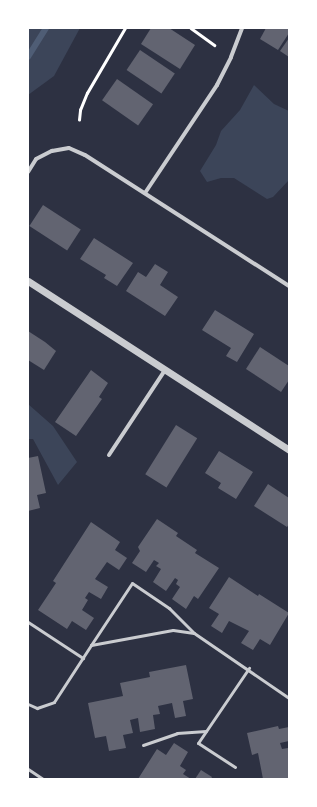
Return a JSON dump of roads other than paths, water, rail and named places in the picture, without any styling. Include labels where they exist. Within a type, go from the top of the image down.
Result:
[{"type":"street","points":[[145,193],[217,85],[231,57],[242,28]]},
{"type":"street","points":[[28,172],[36,159],[52,151],[68,148],[85,155],[289,286]]},
{"type":"street","points":[[28,281],[289,450]]},
{"type":"street","points":[[109,455],[165,370]]},
{"type":"lane","points":[[28,704],[37,708],[54,702],[132,583],[169,608],[194,633],[249,668],[289,698]]},
{"type":"lane","points":[[28,622],[83,658]]},
{"type":"lane","points":[[92,645],[173,630],[194,633]]},
{"type":"lane","points":[[235,767],[198,743],[249,668]]},
{"type":"lane","points":[[143,745],[176,733],[206,731]]},
{"type":"lane","points":[[28,769],[43,779]]},
{"type":"waterway","points":[[28,57],[46,28]]}]
